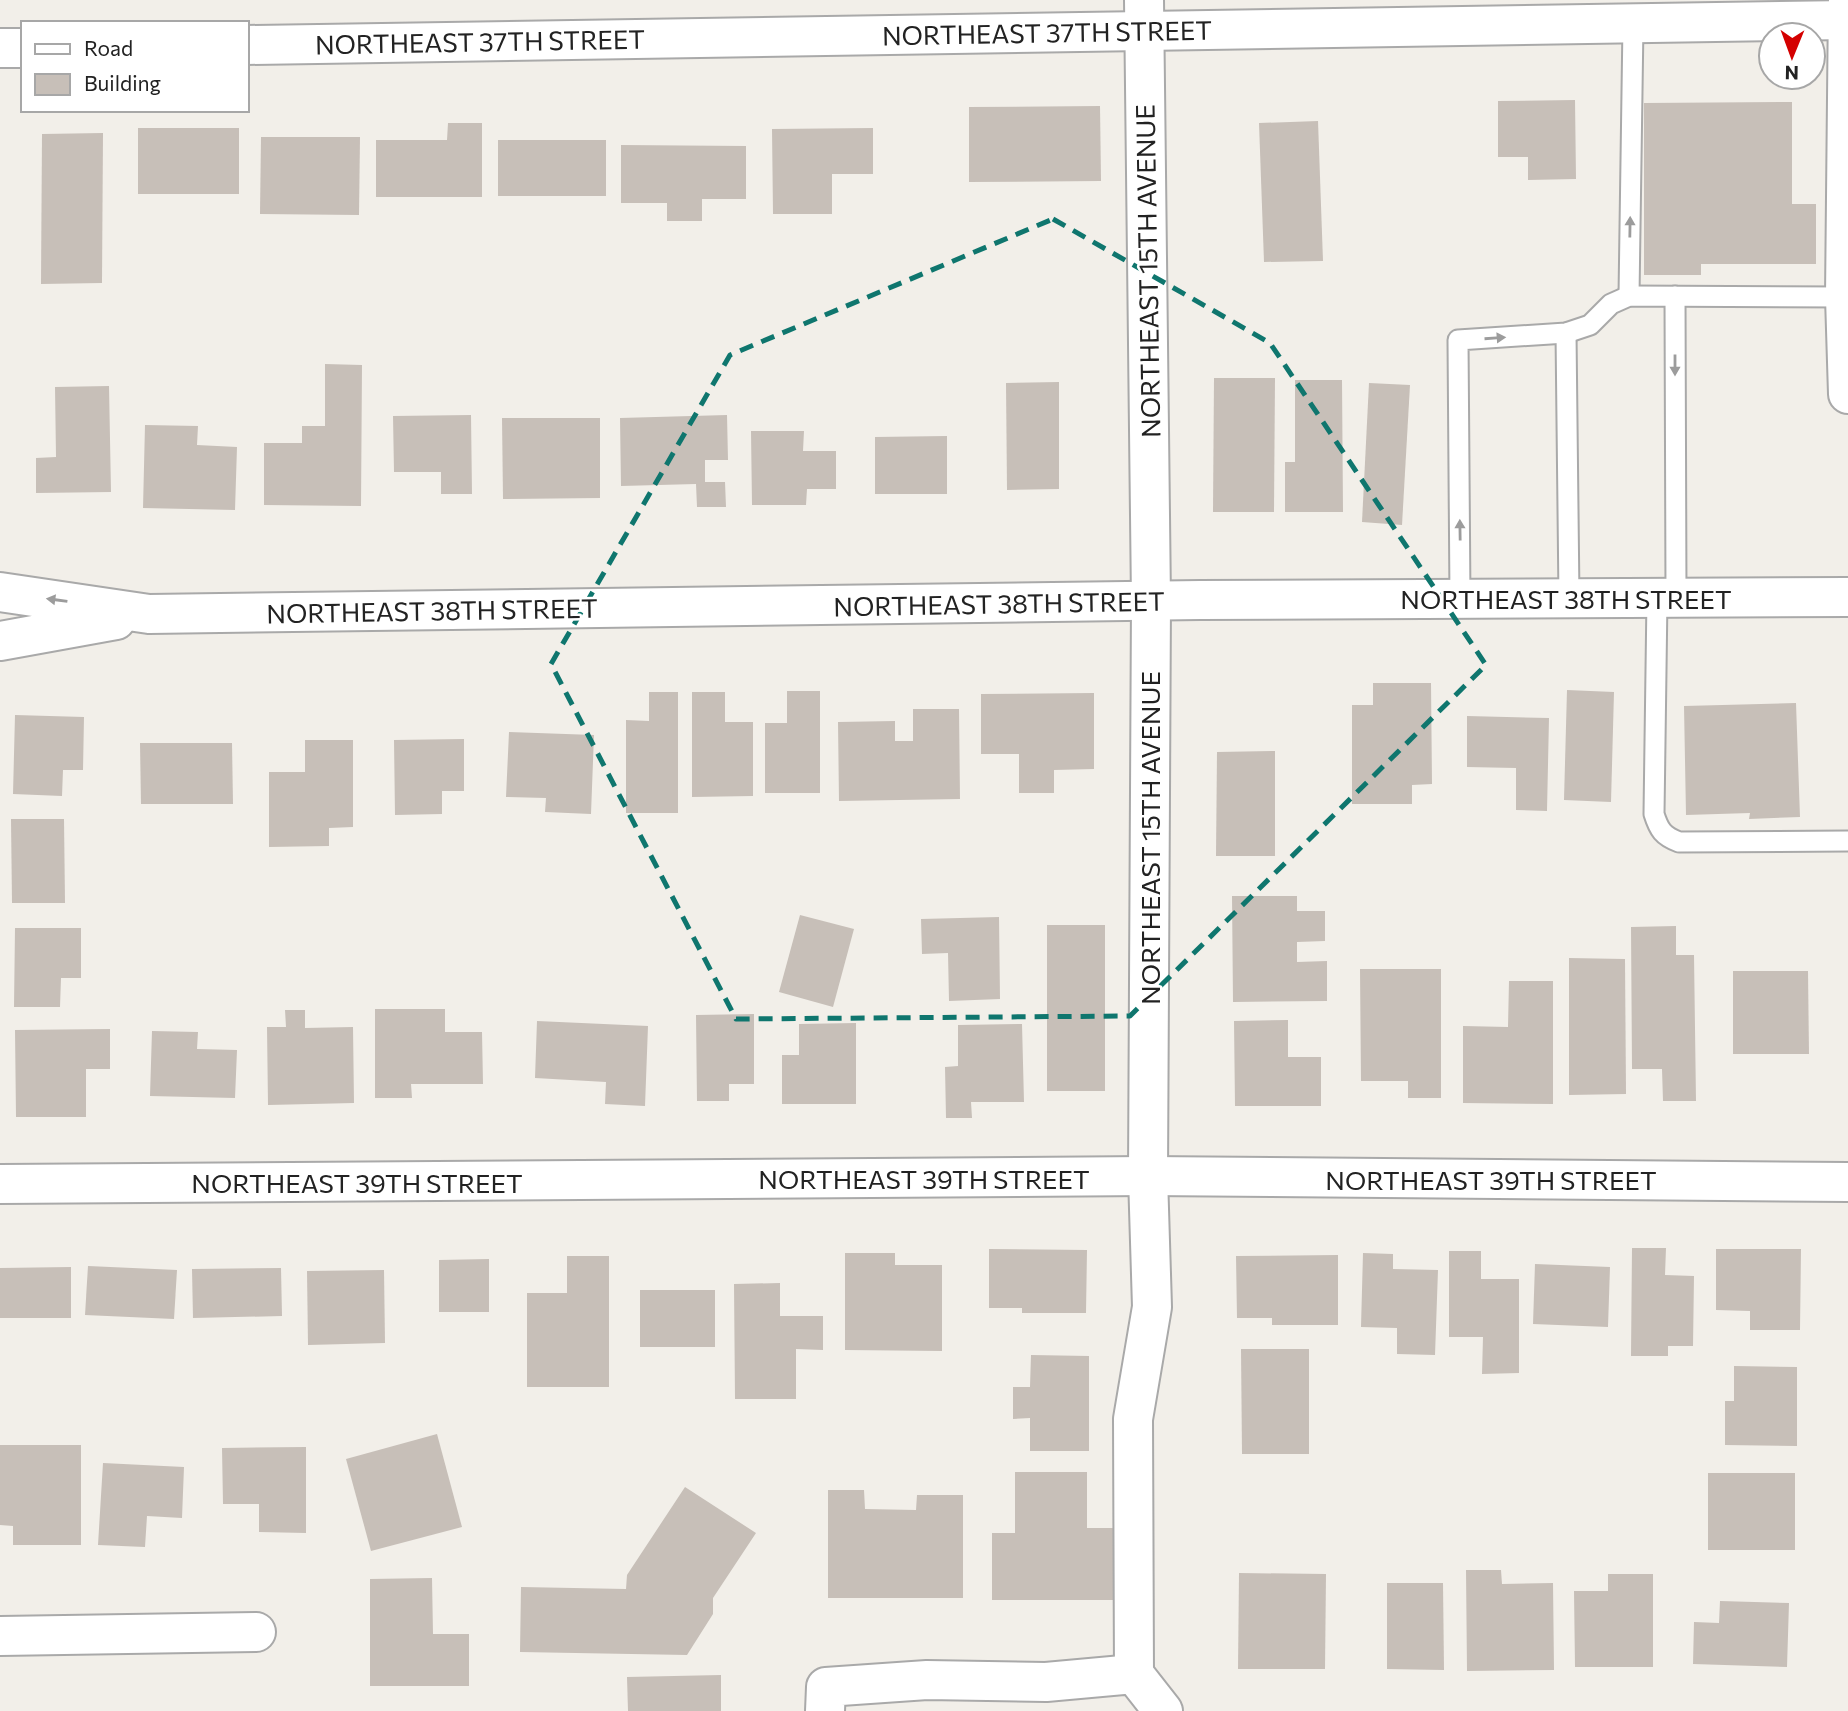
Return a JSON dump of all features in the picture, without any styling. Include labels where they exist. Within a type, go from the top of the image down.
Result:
[{"type":"street","points":[[1848,0],[1845,298],[1848,394]]},
{"type":"street","name":"NORTHEAST 37TH STREET","points":[[248,45],[1144,15],[1633,24],[1848,20]]},
{"type":"street","name":"NORTHEAST 15TH AVENUE","points":[[1135,1674],[1133,1419],[1152,1307],[1148,1176],[1152,601],[1144,15]]},
{"type":"street","points":[[0,48],[21,48]]},
{"type":"street","name":"NORTHEAST 38TH STREET","points":[[0,592],[149,614],[1152,601],[1848,597]]},
{"type":"street","name":"NORTHEAST 38TH STREET","points":[[0,641],[149,614]]},
{"type":"street","name":"NORTHEAST 39TH STREET","points":[[0,1184],[1148,1176],[1848,1182]]},
{"type":"street","points":[[0,1636],[256,1632]]},
{"type":"street","points":[[825,1711],[826,1687],[927,1680],[1045,1682],[1135,1674],[1163,1711]]},
{"type":"lane","points":[[1629,296],[1633,24]]},
{"type":"lane","points":[[1460,599],[1458,340],[1566,333],[1590,325],[1611,304],[1629,296],[1845,298]]},
{"type":"lane","points":[[1675,296],[1667,598],[1654,814],[1658,827],[1664,836],[1679,842],[1848,841]]},
{"type":"lane","points":[[1566,333],[1569,598]]},
{"type":"highlighted area","points":[[1053,219],[1270,343],[1486,665],[1130,1016],[736,1019],[551,664],[730,355]]},
{"type":"building","points":[[1575,100],[1576,179],[1528,180],[1528,157],[1498,157],[1498,101]]},
{"type":"building","points":[[1792,102],[1792,204],[1816,204],[1816,264],[1701,264],[1701,275],[1644,275],[1644,103]]},
{"type":"building","points":[[1100,106],[1101,181],[969,182],[969,107]]},
{"type":"building","points":[[1318,121],[1323,261],[1264,262],[1259,123]]},
{"type":"building","points":[[448,123],[482,123],[482,197],[376,197],[376,140],[447,140]]},
{"type":"building","points":[[138,128],[239,128],[239,194],[138,194]]},
{"type":"building","points":[[873,128],[873,174],[832,174],[832,214],[773,214],[772,129]]},
{"type":"building","points":[[103,133],[102,283],[41,284],[42,134]]},
{"type":"building","points":[[261,137],[360,137],[359,215],[260,214]]},
{"type":"building","points":[[498,140],[606,140],[606,196],[498,196]]},
{"type":"building","points":[[621,145],[746,146],[746,199],[702,199],[702,221],[667,221],[667,203],[621,203]]},
{"type":"building","points":[[325,364],[362,365],[361,506],[264,505],[264,443],[302,443],[302,426],[325,426]]},
{"type":"building","points":[[1214,378],[1275,378],[1274,512],[1213,512]]},
{"type":"building","points":[[1295,380],[1342,380],[1343,512],[1285,512],[1285,462],[1295,462]]},
{"type":"building","points":[[1059,382],[1059,489],[1007,490],[1006,383]]},
{"type":"building","points":[[1369,383],[1410,385],[1402,525],[1362,522]]},
{"type":"building","points":[[109,386],[111,492],[36,493],[36,458],[56,457],[55,387]]},
{"type":"building","points":[[471,415],[472,494],[441,494],[441,472],[394,472],[393,416]]},
{"type":"building","points":[[727,415],[728,460],[705,460],[705,482],[725,482],[726,507],[697,507],[696,484],[621,486],[620,418]]},
{"type":"building","points":[[502,418],[600,418],[600,498],[503,499]]},
{"type":"building","points":[[145,425],[198,426],[197,445],[237,447],[235,510],[143,508]]},
{"type":"building","points":[[751,431],[804,431],[803,451],[836,451],[836,489],[807,489],[806,505],[752,505]]},
{"type":"building","points":[[947,436],[947,494],[875,494],[875,437]]},
{"type":"building","points":[[1373,683],[1431,683],[1432,784],[1412,785],[1412,804],[1352,804],[1352,705],[1373,705]]},
{"type":"building","points":[[1567,690],[1614,692],[1611,802],[1564,800]]},
{"type":"building","points":[[787,691],[820,691],[820,793],[765,793],[765,723],[787,723]]},
{"type":"building","points":[[649,692],[678,692],[678,813],[626,813],[626,720],[649,721]]},
{"type":"building","points":[[692,692],[725,692],[725,722],[753,722],[753,796],[692,797]]},
{"type":"building","points":[[1094,693],[1094,769],[1054,770],[1054,793],[1019,793],[1019,754],[981,754],[981,694]]},
{"type":"building","points":[[1796,703],[1800,817],[1749,819],[1750,813],[1686,815],[1684,706]]},
{"type":"building","points":[[913,709],[959,709],[960,799],[839,801],[838,722],[895,721],[895,741],[913,741]]},
{"type":"building","points":[[15,715],[84,717],[83,770],[63,770],[62,796],[13,794]]},
{"type":"building","points":[[1467,716],[1549,718],[1547,811],[1516,810],[1516,768],[1467,767]]},
{"type":"building","points":[[509,732],[594,735],[591,814],[545,812],[546,798],[506,797]]},
{"type":"building","points":[[464,739],[464,791],[442,791],[442,814],[395,815],[394,740]]},
{"type":"building","points":[[305,740],[353,740],[353,827],[329,828],[329,846],[269,847],[269,772],[305,772]]},
{"type":"building","points":[[140,743],[232,743],[233,804],[141,804]]},
{"type":"building","points":[[1275,751],[1275,856],[1216,856],[1217,752]]},
{"type":"building","points":[[11,819],[64,819],[65,903],[12,903]]},
{"type":"building","points":[[1232,896],[1297,896],[1297,911],[1325,911],[1325,941],[1297,942],[1297,962],[1327,961],[1327,1001],[1233,1002]]},
{"type":"building","points":[[800,915],[854,929],[833,1007],[779,992]]},
{"type":"building","points":[[999,917],[1000,999],[949,1001],[948,953],[922,954],[921,919]]},
{"type":"building","points":[[1047,925],[1105,925],[1105,1091],[1047,1091]]},
{"type":"building","points":[[1676,926],[1676,955],[1694,955],[1696,1101],[1663,1101],[1662,1069],[1632,1069],[1631,927]]},
{"type":"building","points":[[15,928],[81,928],[81,978],[61,978],[60,1007],[14,1007]]},
{"type":"building","points":[[1569,958],[1625,959],[1626,1094],[1569,1095]]},
{"type":"building","points":[[1360,969],[1441,969],[1441,1098],[1408,1098],[1408,1081],[1361,1081]]},
{"type":"building","points":[[1733,971],[1808,971],[1809,1054],[1733,1054]]},
{"type":"building","points":[[1509,981],[1553,981],[1553,1104],[1463,1103],[1463,1026],[1508,1027]]},
{"type":"building","points":[[375,1009],[445,1009],[445,1032],[482,1032],[483,1084],[411,1084],[412,1098],[375,1098]]},
{"type":"building","points":[[285,1010],[305,1010],[305,1028],[353,1027],[354,1103],[268,1105],[267,1027],[286,1027]]},
{"type":"building","points":[[754,1014],[754,1084],[729,1084],[729,1101],[697,1101],[696,1015]]},
{"type":"building","points":[[1288,1020],[1288,1057],[1321,1057],[1321,1106],[1235,1106],[1234,1021]]},
{"type":"building","points":[[537,1021],[648,1026],[645,1106],[605,1104],[606,1082],[535,1078]]},
{"type":"building","points":[[856,1023],[856,1104],[782,1104],[782,1055],[799,1055],[799,1024]]},
{"type":"building","points":[[1022,1024],[1024,1102],[971,1102],[972,1118],[946,1118],[945,1067],[958,1066],[958,1025]]},
{"type":"building","points":[[110,1029],[110,1069],[86,1069],[86,1117],[16,1117],[15,1030]]},
{"type":"building","points":[[152,1031],[198,1032],[197,1049],[237,1050],[235,1098],[150,1096]]},
{"type":"building","points":[[1632,1248],[1666,1248],[1665,1275],[1694,1276],[1693,1346],[1668,1346],[1668,1356],[1631,1356]]},
{"type":"building","points":[[989,1249],[1087,1250],[1086,1313],[1022,1313],[1022,1308],[989,1308]]},
{"type":"building","points":[[1716,1249],[1801,1249],[1800,1330],[1750,1330],[1750,1311],[1716,1310]]},
{"type":"building","points":[[1449,1251],[1481,1251],[1481,1279],[1519,1279],[1519,1373],[1482,1374],[1483,1337],[1449,1337]]},
{"type":"building","points":[[845,1253],[895,1253],[895,1265],[942,1265],[942,1351],[845,1350]]},
{"type":"building","points":[[1363,1253],[1393,1254],[1393,1269],[1438,1270],[1435,1355],[1397,1354],[1397,1328],[1361,1327]]},
{"type":"building","points":[[1338,1255],[1338,1325],[1272,1325],[1272,1318],[1237,1318],[1236,1256]]},
{"type":"building","points":[[567,1256],[609,1256],[609,1387],[527,1387],[527,1293],[567,1293]]},
{"type":"building","points":[[489,1259],[489,1312],[439,1312],[439,1260]]},
{"type":"building","points":[[1535,1264],[1610,1267],[1608,1327],[1533,1324]]},
{"type":"building","points":[[88,1266],[177,1270],[174,1319],[85,1315]]},
{"type":"building","points":[[71,1267],[71,1318],[0,1318],[0,1268]]},
{"type":"building","points":[[281,1268],[282,1316],[193,1318],[192,1269]]},
{"type":"building","points":[[384,1270],[385,1343],[308,1345],[307,1271]]},
{"type":"building","points":[[780,1283],[780,1316],[823,1316],[823,1350],[796,1349],[796,1399],[735,1399],[734,1284]]},
{"type":"building","points":[[640,1290],[715,1290],[715,1347],[640,1347]]},
{"type":"building","points":[[1241,1349],[1309,1349],[1309,1454],[1242,1454]]},
{"type":"building","points":[[1031,1355],[1089,1356],[1089,1451],[1030,1451],[1030,1418],[1013,1419],[1013,1387],[1030,1387]]},
{"type":"building","points":[[1734,1366],[1797,1367],[1797,1446],[1725,1445],[1725,1401],[1734,1401]]},
{"type":"building","points":[[437,1434],[462,1527],[371,1551],[346,1459]]},
{"type":"building","points":[[0,1445],[81,1445],[81,1545],[13,1545],[13,1526],[0,1525]]},
{"type":"building","points":[[306,1447],[306,1533],[259,1532],[259,1504],[223,1504],[222,1448]]},
{"type":"building","points":[[103,1463],[184,1467],[182,1518],[147,1516],[145,1547],[98,1545]]},
{"type":"building","points":[[1015,1472],[1087,1472],[1087,1528],[1113,1528],[1113,1600],[992,1600],[992,1533],[1015,1533]]},
{"type":"building","points":[[1708,1473],[1795,1473],[1795,1550],[1708,1550]]},
{"type":"building","points":[[685,1487],[756,1533],[713,1598],[713,1614],[687,1655],[520,1652],[521,1587],[626,1589],[627,1575]]},
{"type":"building","points":[[828,1490],[864,1490],[865,1509],[916,1510],[917,1495],[963,1495],[963,1598],[828,1598]]},
{"type":"building","points":[[1466,1570],[1501,1570],[1502,1584],[1553,1583],[1554,1670],[1467,1671]]},
{"type":"building","points":[[1239,1573],[1326,1574],[1325,1669],[1238,1669]]},
{"type":"building","points":[[1608,1574],[1653,1574],[1653,1667],[1575,1667],[1574,1591],[1608,1591]]},
{"type":"building","points":[[432,1578],[433,1634],[469,1634],[469,1686],[370,1686],[370,1579]]},
{"type":"building","points":[[1387,1583],[1443,1583],[1444,1670],[1387,1669]]},
{"type":"building","points":[[1720,1601],[1789,1603],[1787,1667],[1693,1664],[1694,1622],[1719,1623]]},
{"type":"building","points":[[721,1675],[721,1711],[628,1711],[627,1677]]}]
